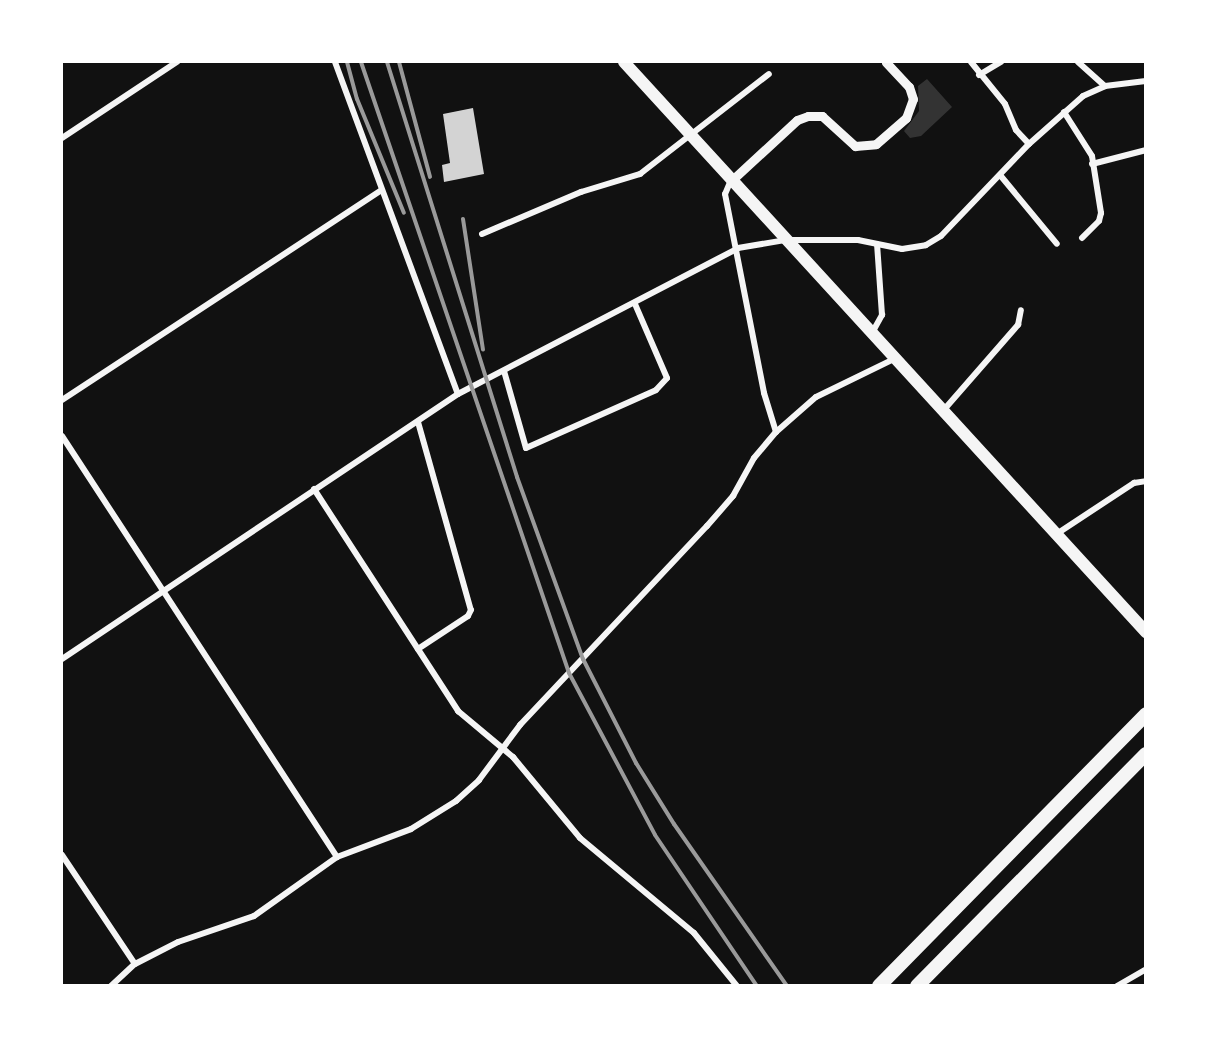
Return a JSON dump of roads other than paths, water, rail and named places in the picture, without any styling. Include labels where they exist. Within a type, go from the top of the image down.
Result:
[{"type":"highway","points":[[879,986],[1146,714]]},
{"type":"highway","points":[[917,986],[1146,754]]},
{"type":"main road","points":[[624,62],[871,336],[1055,535],[1141,619],[1146,632]]},
{"type":"street","points":[[62,138],[177,62]]},
{"type":"street","points":[[334,62],[380,191],[458,394]]},
{"type":"street","points":[[776,432],[764,393],[738,248],[724,194],[732,180],[797,120],[808,116],[822,116],[855,146],[876,144],[906,118],[913,99],[909,87],[886,62]]},
{"type":"street","points":[[971,62],[978,75],[1005,104],[1016,130],[1029,144]]},
{"type":"street","points":[[978,75],[1001,62]]},
{"type":"street","points":[[1078,62],[1105,86]]},
{"type":"street","points":[[482,234],[580,192],[633,178],[769,74]]},
{"type":"street","points":[[62,658],[458,394],[635,304],[738,248],[786,240],[858,240],[902,249],[926,245],[941,236],[1029,144],[1091,90],[1146,81]]},
{"type":"street","points":[[1064,112],[1092,156],[1101,213],[1099,221],[1082,238]]},
{"type":"street","points":[[1092,164],[1146,150]]},
{"type":"street","points":[[1000,175],[1057,244]]},
{"type":"street","points":[[62,400],[380,191]]},
{"type":"street","points":[[871,336],[882,315],[876,244]]},
{"type":"street","points":[[504,371],[526,448],[656,390],[667,378],[635,304]]},
{"type":"street","points":[[942,413],[1018,325],[1021,310]]},
{"type":"street","points":[[111,986],[135,964],[178,942],[254,916],[337,857],[411,829],[456,801],[503,749],[520,725],[720,511],[776,432],[816,397],[894,359]]},
{"type":"street","points":[[418,422],[471,610],[468,615],[418,649]]},
{"type":"street","points":[[62,436],[337,857]]},
{"type":"street","points":[[1055,535],[1134,483],[1146,481]]},
{"type":"street","points":[[314,489],[458,711],[503,749],[580,838],[636,889],[694,933],[737,986]]},
{"type":"street","points":[[62,855],[135,964]]},
{"type":"street","points":[[1117,986],[1146,969]]},
{"type":"railway","points":[[347,62],[357,99],[404,213]]},
{"type":"railway","points":[[361,62],[569,673],[655,835],[757,986]]},
{"type":"railway","points":[[387,62],[517,477],[583,659],[636,763],[674,824],[787,986]]},
{"type":"railway","points":[[399,62],[430,177]]},
{"type":"railway","points":[[463,219],[483,349]]}]
